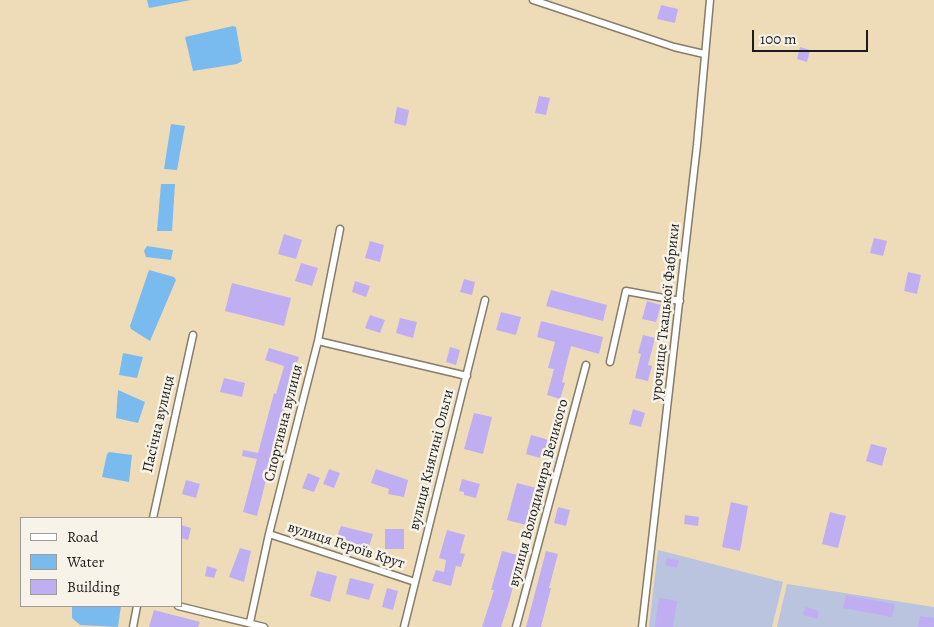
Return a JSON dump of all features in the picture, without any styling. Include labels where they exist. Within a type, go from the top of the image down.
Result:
[{"type":"street","points":[[533,0],[674,47],[704,54]]},
{"type":"street","name":"урочище Ткацької Фабрики","points":[[642,627],[680,301],[702,98],[704,54],[710,0]]},
{"type":"street","name":"Спортивна вулиця","points":[[250,622],[269,534],[318,341],[340,229]]},
{"type":"street","points":[[610,362],[626,291],[680,301]]},
{"type":"street","name":"вулиця Княгині Ольги","points":[[404,627],[485,300]]},
{"type":"street","name":"Пасічна вулиця","points":[[153,517],[193,335]]},
{"type":"street","points":[[318,341],[466,376]]},
{"type":"street","name":"вулиця Володимира Великого","points":[[516,627],[586,365]]},
{"type":"street","name":"вулиця Героїв Крут","points":[[269,534],[415,582]]},
{"type":"street","points":[[133,627],[137,607]]},
{"type":"street","points":[[182,607],[250,622],[264,627]]},
{"type":"shaded area","points":[[658,550],[783,582],[772,627],[649,627]]},
{"type":"shaded area","points":[[787,584],[934,607],[934,627],[777,627]]},
{"type":"water","points":[[147,0],[191,0],[149,8]]},
{"type":"water","points":[[233,26],[236,27],[242,61],[237,64],[193,71],[185,37]]},
{"type":"water","points":[[171,124],[185,126],[177,170],[164,169]]},
{"type":"water","points":[[161,184],[175,184],[172,231],[157,231]]},
{"type":"water","points":[[147,246],[173,250],[171,260],[146,257],[144,251]]},
{"type":"water","points":[[149,270],[174,277],[176,280],[150,341],[131,329],[130,326]]},
{"type":"water","points":[[123,353],[143,357],[137,378],[119,375]]},
{"type":"water","points":[[118,390],[145,402],[138,423],[116,418]]},
{"type":"water","points":[[109,452],[132,455],[129,482],[102,477]]},
{"type":"water","points":[[72,607],[121,607],[118,627],[80,625],[72,618]]},
{"type":"building","points":[[661,5],[678,9],[675,23],[657,19]]},
{"type":"building","points":[[800,47],[810,50],[807,62],[797,59]]},
{"type":"building","points":[[539,96],[550,98],[546,115],[535,113]]},
{"type":"building","points":[[397,107],[409,110],[406,126],[394,123]]},
{"type":"building","points":[[284,234],[302,240],[296,259],[278,254]]},
{"type":"building","points":[[874,238],[887,241],[883,256],[870,253]]},
{"type":"building","points":[[370,241],[384,245],[380,262],[365,258]]},
{"type":"building","points":[[301,263],[318,268],[312,286],[295,281]]},
{"type":"building","points":[[908,272],[921,275],[917,294],[904,291]]},
{"type":"building","points":[[464,279],[475,282],[472,295],[460,292]]},
{"type":"building","points":[[355,281],[370,286],[366,297],[352,292]]},
{"type":"building","points":[[232,283],[291,298],[284,326],[225,311]]},
{"type":"building","points":[[551,290],[607,305],[603,321],[546,306]]},
{"type":"building","points":[[647,301],[661,305],[656,322],[642,319]]},
{"type":"building","points":[[501,312],[521,317],[516,335],[496,330]]},
{"type":"building","points":[[370,315],[385,320],[380,333],[365,328]]},
{"type":"building","points":[[400,318],[417,322],[413,338],[396,333]]},
{"type":"building","points":[[541,321],[603,337],[599,354],[571,346],[562,382],[565,383],[560,399],[547,395],[554,369],[548,368],[555,342],[537,337]]},
{"type":"building","points":[[643,335],[655,338],[648,365],[652,366],[648,381],[635,378],[641,354],[638,353]]},
{"type":"building","points":[[450,347],[460,350],[456,365],[446,362]]},
{"type":"building","points":[[269,348],[299,357],[257,516],[243,512],[257,459],[242,456],[243,450],[258,453],[274,393],[276,394],[284,366],[265,360]]},
{"type":"building","points":[[224,378],[245,383],[242,397],[220,392]]},
{"type":"building","points":[[633,409],[645,413],[641,427],[629,424]]},
{"type":"building","points":[[474,413],[492,417],[483,454],[464,449]]},
{"type":"building","points":[[531,435],[549,440],[546,449],[543,448],[540,458],[526,454]]},
{"type":"building","points":[[871,444],[887,448],[882,466],[866,461]]},
{"type":"building","points":[[329,469],[340,473],[334,488],[323,484]]},
{"type":"building","points":[[376,469],[408,480],[404,497],[388,494],[389,489],[371,483]]},
{"type":"building","points":[[308,473],[320,478],[314,492],[302,488]]},
{"type":"building","points":[[462,479],[480,484],[476,498],[464,495],[464,492],[459,491]]},
{"type":"building","points":[[186,480],[200,484],[196,498],[182,494]]},
{"type":"building","points":[[517,483],[536,488],[526,525],[507,520]]},
{"type":"building","points":[[731,502],[748,506],[740,551],[722,547]]},
{"type":"building","points":[[558,507],[570,510],[566,526],[554,523]]},
{"type":"building","points":[[830,512],[846,516],[838,548],[822,544]]},
{"type":"building","points":[[685,515],[699,517],[698,526],[684,524]]},
{"type":"building","points":[[182,525],[191,528],[188,540],[182,538]]},
{"type":"building","points":[[341,526],[373,534],[369,547],[336,539]]},
{"type":"building","points":[[385,529],[404,529],[404,549],[385,549]]},
{"type":"building","points":[[447,530],[465,535],[460,553],[465,554],[461,567],[456,566],[451,586],[432,581],[436,570],[444,572],[446,560],[439,558]]},
{"type":"building","points":[[240,548],[251,551],[244,582],[229,577]]},
{"type":"building","points":[[502,551],[521,556],[509,602],[501,627],[482,627],[494,590],[491,590]]},
{"type":"building","points":[[546,551],[558,554],[541,627],[526,627]]},
{"type":"building","points":[[667,558],[679,560],[677,568],[665,565]]},
{"type":"building","points":[[207,566],[217,569],[214,578],[205,576]]},
{"type":"building","points":[[317,571],[337,576],[330,602],[310,596]]},
{"type":"building","points":[[350,578],[374,584],[369,600],[346,594]]},
{"type":"building","points":[[387,588],[398,591],[393,610],[382,607]]},
{"type":"building","points":[[846,595],[895,604],[892,617],[843,608]]},
{"type":"building","points":[[659,598],[677,601],[673,627],[655,627]]},
{"type":"building","points":[[805,607],[819,611],[817,619],[803,615]]},
{"type":"building","points":[[154,610],[200,622],[198,627],[149,627]]},
{"type":"building","points":[[920,616],[934,618],[934,627],[918,627]]}]
